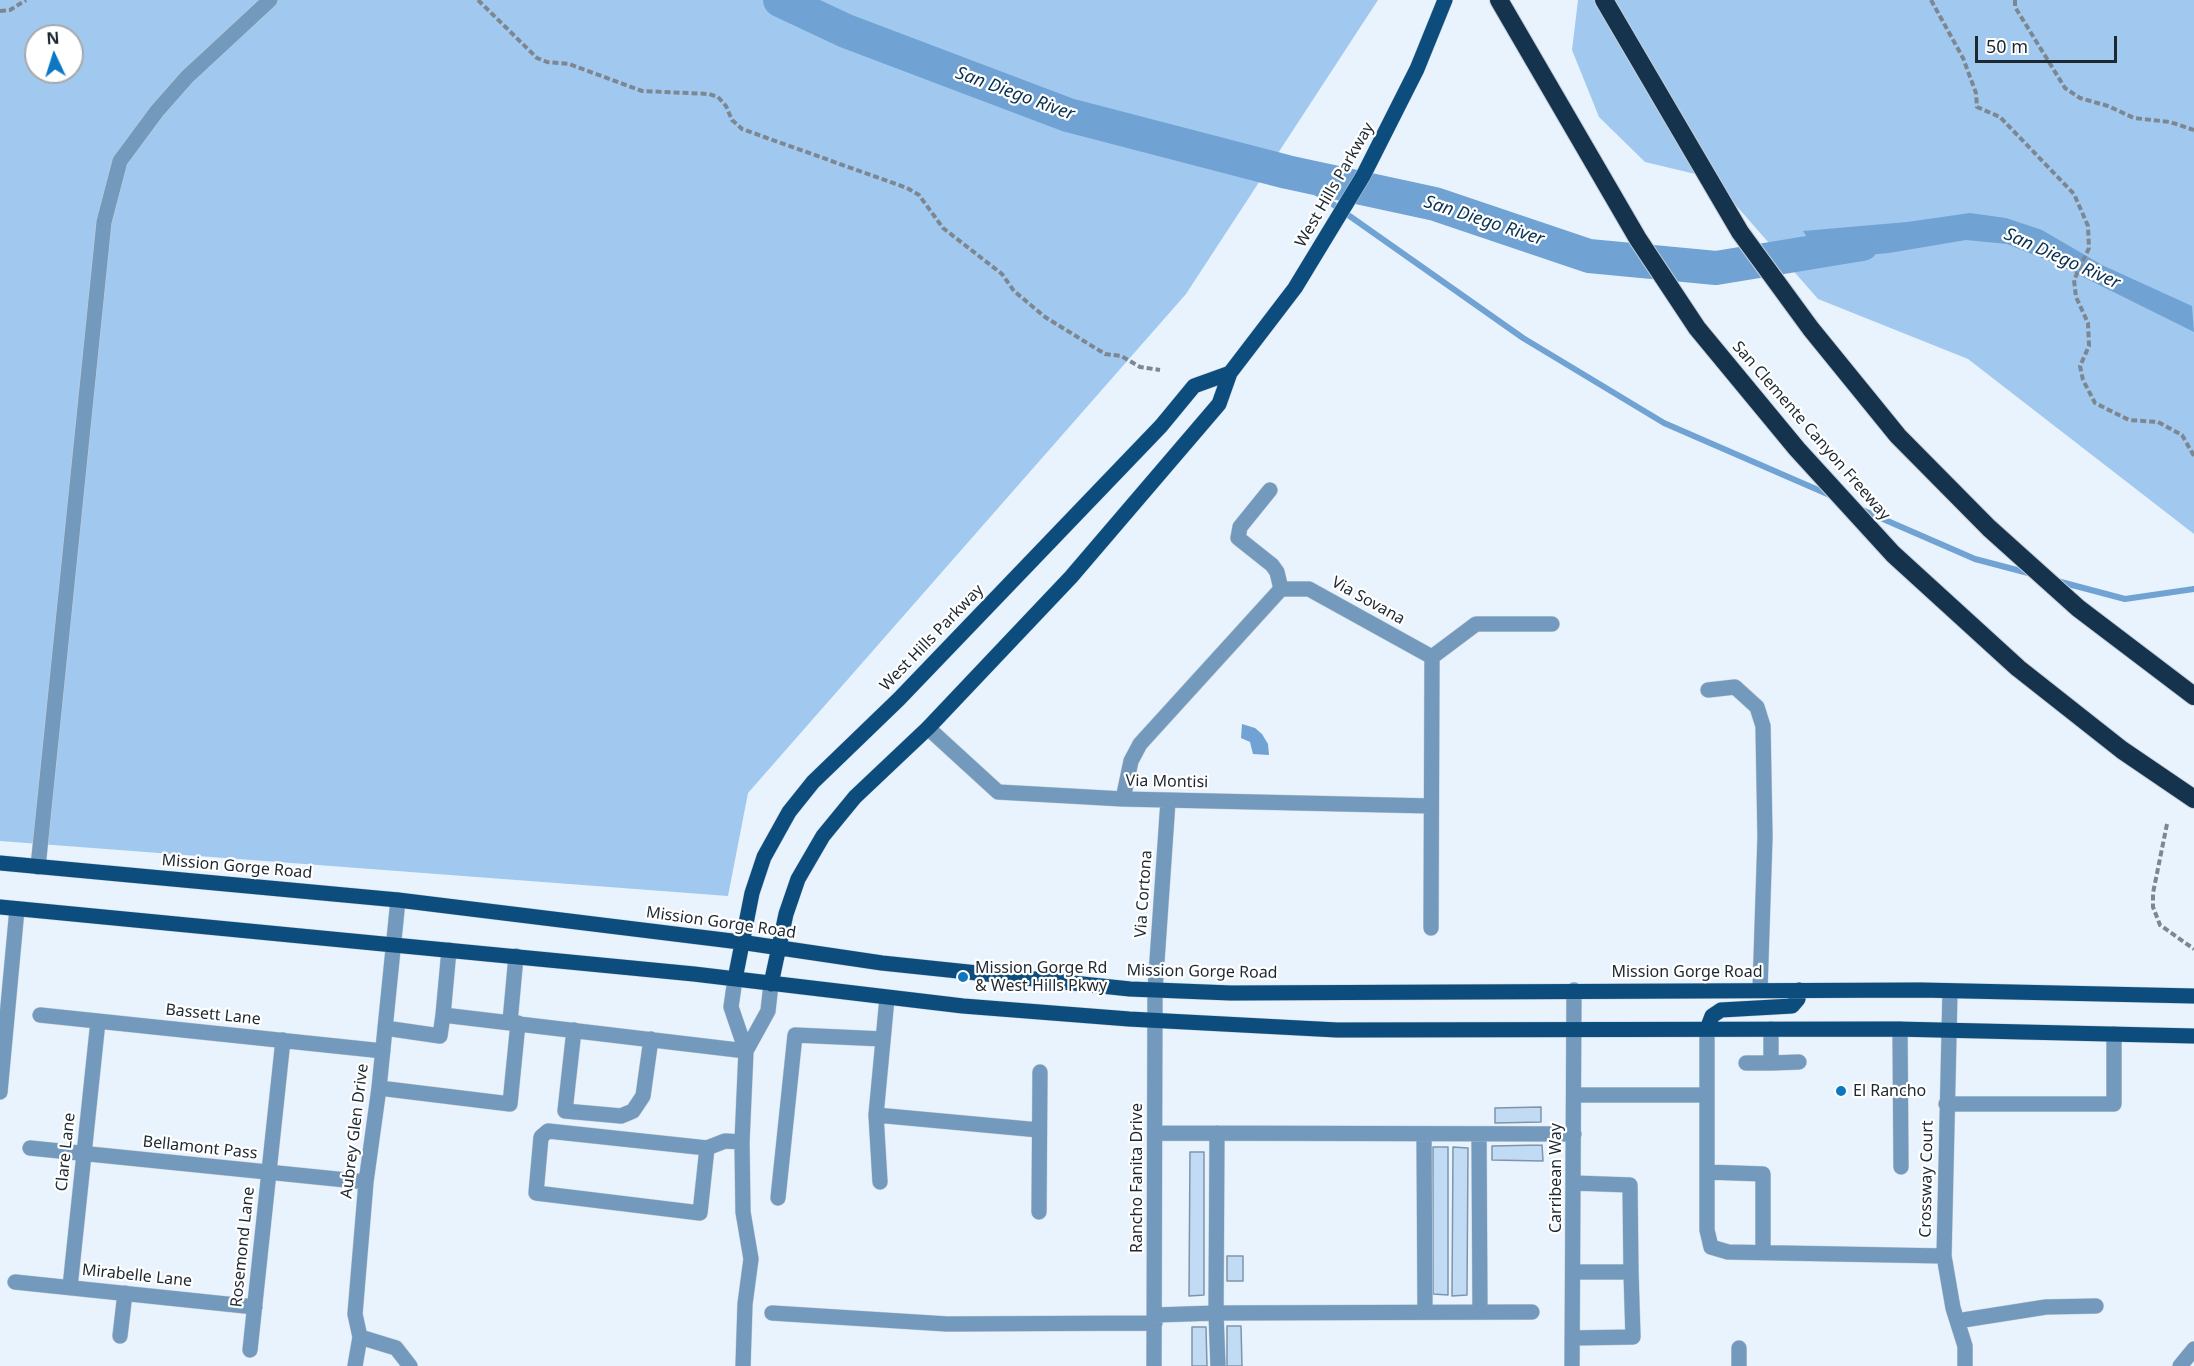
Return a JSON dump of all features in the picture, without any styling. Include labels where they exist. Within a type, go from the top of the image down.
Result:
[{"type":"highway","name":"San Clemente Canyon Freeway","points":[[1499,0],[1599,176],[1690,318],[1797,449],[1893,554],[2018,668],[2122,750],[2194,800]]},
{"type":"highway","points":[[1604,0],[1740,232],[1811,330],[1898,436],[1989,528],[2078,608],[2194,696]]},
{"type":"main road","name":"West Hills Parkway","points":[[771,984],[778,947],[798,879],[823,836],[855,796],[928,728],[1071,577],[1219,404],[1230,373],[1267,326],[1317,253],[1363,176],[1412,80],[1445,0]]},
{"type":"main road","name":"West Hills Parkway","points":[[735,979],[740,942],[752,893],[764,857],[789,812],[825,768],[940,656],[1161,426],[1194,386],[1230,373]]},
{"type":"main road","name":"Mission Gorge Road","points":[[0,863],[398,900],[740,942],[882,963],[1155,990],[1231,993],[1799,990],[2194,996]]},
{"type":"main road","points":[[0,907],[516,956],[887,998],[1155,1020],[1337,1030],[1900,1029],[2194,1036]]},
{"type":"main road","points":[[1707,1029],[1712,1016],[1721,1010],[1792,1006],[1798,999],[1799,990]]},
{"type":"street","points":[[38,867],[104,222],[120,161],[157,111],[187,77],[270,0]]},
{"type":"street","points":[[1123,799],[1131,761],[1140,744],[1281,589],[1277,572],[1272,565],[1238,538],[1240,527],[1270,490]]},
{"type":"street","name":"Via Sovana","points":[[1281,589],[1310,588],[1432,657]]},
{"type":"street","points":[[1431,928],[1432,657],[1476,624],[1552,624]]},
{"type":"street","points":[[1708,690],[1735,687],[1757,707],[1763,726],[1765,837],[1760,990]]},
{"type":"street","name":"Via Montisi","points":[[928,728],[998,792],[1168,801],[1431,806]]},
{"type":"street","name":"Via Cortona","points":[[1155,990],[1168,801]]},
{"type":"street","name":"Aubrey Glen Drive","points":[[355,1366],[360,1337],[355,1314],[366,1182],[379,1088],[398,900]]},
{"type":"street","points":[[0,1092],[17,909]]},
{"type":"street","points":[[385,1028],[440,1036],[449,950]]},
{"type":"street","points":[[379,1088],[510,1104],[516,956]]},
{"type":"street","points":[[735,979],[731,1007],[746,1051],[742,1142],[743,1212],[751,1259],[743,1366]]},
{"type":"street","points":[[746,1051],[768,1011],[771,984]]},
{"type":"street","name":"Rancho Fanita Drive","points":[[1155,990],[1155,1366]]},
{"type":"street","name":"Carribean Way","points":[[1572,1366],[1574,990]]},
{"type":"street","name":"Crossway Court","points":[[1950,991],[1944,1256],[1957,1321],[1965,1346],[1965,1366]]},
{"type":"street","points":[[880,1182],[876,1115],[887,998]]},
{"type":"street","name":"Bassett Lane","points":[[40,1015],[383,1051]]},
{"type":"street","points":[[442,1015],[746,1051]]},
{"type":"street","name":"Clare Lane","points":[[70,1287],[98,1021]]},
{"type":"street","points":[[1707,1029],[1708,1243],[1718,1251],[1944,1256]]},
{"type":"street","points":[[1771,1029],[1771,1063]]},
{"type":"street","points":[[1900,1029],[1900,1167]]},
{"type":"street","points":[[574,1030],[566,1110],[621,1116],[633,1112],[643,1096],[651,1039]]},
{"type":"street","points":[[1947,1104],[2115,1104],[2114,1034]]},
{"type":"street","points":[[778,1198],[795,1035],[883,1039]]},
{"type":"street","name":"Rosemond Lane","points":[[250,1350],[283,1040]]},
{"type":"street","points":[[1746,1063],[1799,1062]]},
{"type":"street","points":[[1039,1212],[1040,1072]]},
{"type":"street","points":[[1574,1095],[1707,1095]]},
{"type":"street","points":[[876,1115],[1039,1130]]},
{"type":"street","points":[[707,1148],[700,1213],[536,1193],[542,1137],[548,1131],[707,1148],[726,1141],[742,1142]]},
{"type":"street","points":[[1156,1133],[1574,1134]]},
{"type":"street","points":[[1217,1133],[1218,1366]]},
{"type":"street","points":[[1424,1134],[1425,1312]]},
{"type":"street","points":[[1479,1134],[1480,1312]]},
{"type":"street","name":"Bellamont Pass","points":[[30,1148],[366,1182]]},
{"type":"street","points":[[1707,1173],[1763,1174],[1763,1252]]},
{"type":"street","points":[[1572,1338],[1633,1337],[1630,1185],[1574,1183]]},
{"type":"street","points":[[1573,1272],[1631,1272]]},
{"type":"street","name":"Mirabelle Lane","points":[[15,1282],[255,1307]]},
{"type":"street","points":[[120,1336],[125,1293]]},
{"type":"street","points":[[1957,1321],[2046,1307],[2096,1306]]},
{"type":"street","points":[[772,1313],[947,1324],[1155,1319],[1216,1313],[1532,1312]]},
{"type":"street","points":[[360,1337],[396,1348],[410,1366]]},
{"type":"street","points":[[1739,1348],[1739,1366]]},
{"type":"street","points":[[2180,1366],[2194,1349]]},
{"type":"path","points":[[0,11],[10,10],[26,0]]},
{"type":"path","points":[[478,0],[537,58],[547,62],[569,64],[642,91],[709,94],[718,97],[726,106],[732,120],[742,129],[907,188],[919,195],[943,228],[1002,274],[1014,291],[1045,317],[1105,354],[1121,356],[1140,367],[1160,370]]},
{"type":"path","points":[[1931,0],[1963,58],[1976,93],[1977,107],[2000,117],[2073,194],[2088,226],[2089,248],[2074,280],[2076,297],[2088,323],[2090,346],[2080,366],[2083,380],[2095,403],[2129,420],[2158,422],[2182,435],[2194,456]]},
{"type":"path","points":[[2015,0],[2015,7],[2065,88],[2080,98],[2108,106],[2134,118],[2170,122],[2194,130]]},
{"type":"path","points":[[2167,824],[2152,893],[2153,907],[2160,925],[2194,950]]},
{"type":"shaded area","points":[[0,0],[1378,0],[1186,294],[748,793],[728,896],[0,841]]},
{"type":"shaded area","points":[[1578,0],[2194,0],[2194,534],[1968,359],[1818,299],[1712,178],[1645,162],[1599,117],[1572,50]]},
{"type":"water","points":[[1970,213],[2006,218],[2042,230],[2102,265],[2192,306],[2194,332],[2059,265],[2007,244],[1966,240],[1889,253],[1821,259],[1803,231],[1907,222]]},
{"type":"water","points":[[1242,724],[1255,728],[1262,734],[1268,744],[1269,755],[1253,754],[1250,742],[1241,738]]},
{"type":"building","points":[[1541,1107],[1541,1122],[1495,1123],[1495,1108]]},
{"type":"building","points":[[1542,1145],[1543,1161],[1492,1160],[1492,1146]]},
{"type":"building","points":[[1433,1147],[1448,1147],[1448,1295],[1433,1294]]},
{"type":"building","points":[[1453,1147],[1468,1148],[1467,1295],[1452,1296]]},
{"type":"building","points":[[1190,1152],[1204,1152],[1204,1295],[1189,1296]]},
{"type":"building","points":[[1227,1256],[1243,1256],[1243,1281],[1227,1281]]},
{"type":"building","points":[[1227,1326],[1241,1326],[1242,1366],[1227,1366]]},
{"type":"building","points":[[1192,1327],[1206,1327],[1207,1366],[1192,1366]]},
{"type":"waterway","name":"San Diego River","points":[[780,0],[846,31],[1068,115],[1287,172],[1435,204],[1589,256],[1716,268],[1862,244]]},
{"type":"waterway","points":[[1287,172],[1523,338],[1664,423],[1832,496]]},
{"type":"waterway","points":[[1860,509],[1975,559],[2032,574]]},
{"type":"waterway","points":[[2057,581],[2125,599],[2194,589]]},
{"type":"place","name":"Mission Gorge Rd & West Hills Pkwy","points":[[963,977]]},
{"type":"place","name":"El Rancho","points":[[1841,1091]]}]
